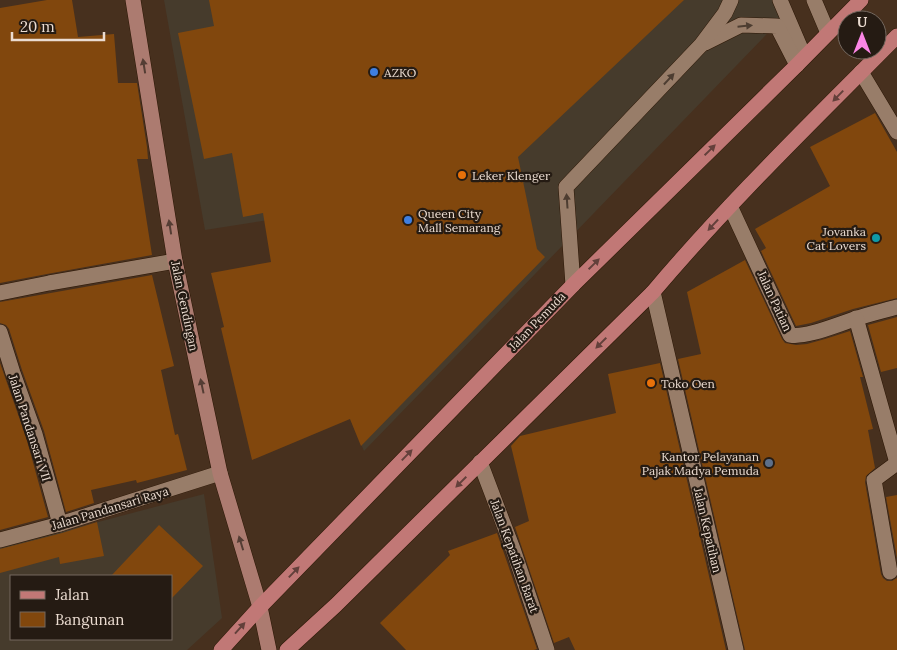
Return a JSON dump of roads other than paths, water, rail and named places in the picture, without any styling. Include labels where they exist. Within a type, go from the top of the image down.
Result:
[{"type":"main road","name":"Jalan Gendingan","points":[[133,0],[175,260],[220,473],[260,607],[269,650]]},
{"type":"main road","name":"Jalan Pemuda","points":[[221,650],[260,607],[573,285],[861,0]]},
{"type":"main road","points":[[287,650],[336,605],[653,292],[688,250],[897,36]]},
{"type":"street","points":[[573,285],[566,187],[701,45],[725,13],[731,0]]},
{"type":"street","points":[[780,0],[801,61]]},
{"type":"street","points":[[814,0],[828,33]]},
{"type":"street","points":[[701,45],[741,25],[777,26],[801,61]]},
{"type":"street","points":[[861,72],[897,132]]},
{"type":"street","name":"Jalan Patian","points":[[730,206],[790,335],[795,336],[822,330],[856,318]]},
{"type":"street","points":[[0,293],[175,260]]},
{"type":"street","name":"Jalan Kepatihan","points":[[653,292],[736,650]]},
{"type":"street","points":[[890,572],[874,480],[897,463],[856,318],[897,307]]},
{"type":"street","name":"Jalan Pandansari VII","points":[[0,332],[34,434],[60,524]]},
{"type":"street","name":"Jalan Kepatihan Barat","points":[[480,462],[513,549],[547,650]]},
{"type":"street","name":"Jalan Pandansari Raya","points":[[0,540],[60,524],[220,473]]},
{"type":"place","name":"AZKO","points":[[374,72]]},
{"type":"place","name":"Leker Klenger","points":[[462,175]]},
{"type":"place","name":"Queen City Mall Semarang","points":[[408,220]]},
{"type":"place","name":"Jovanka Cat Lovers","points":[[876,238]]},
{"type":"place","name":"Toko Oen","points":[[651,383]]},
{"type":"place","name":"Kantor Pelayanan Pajak Madya Pemuda","points":[[769,463]]}]
